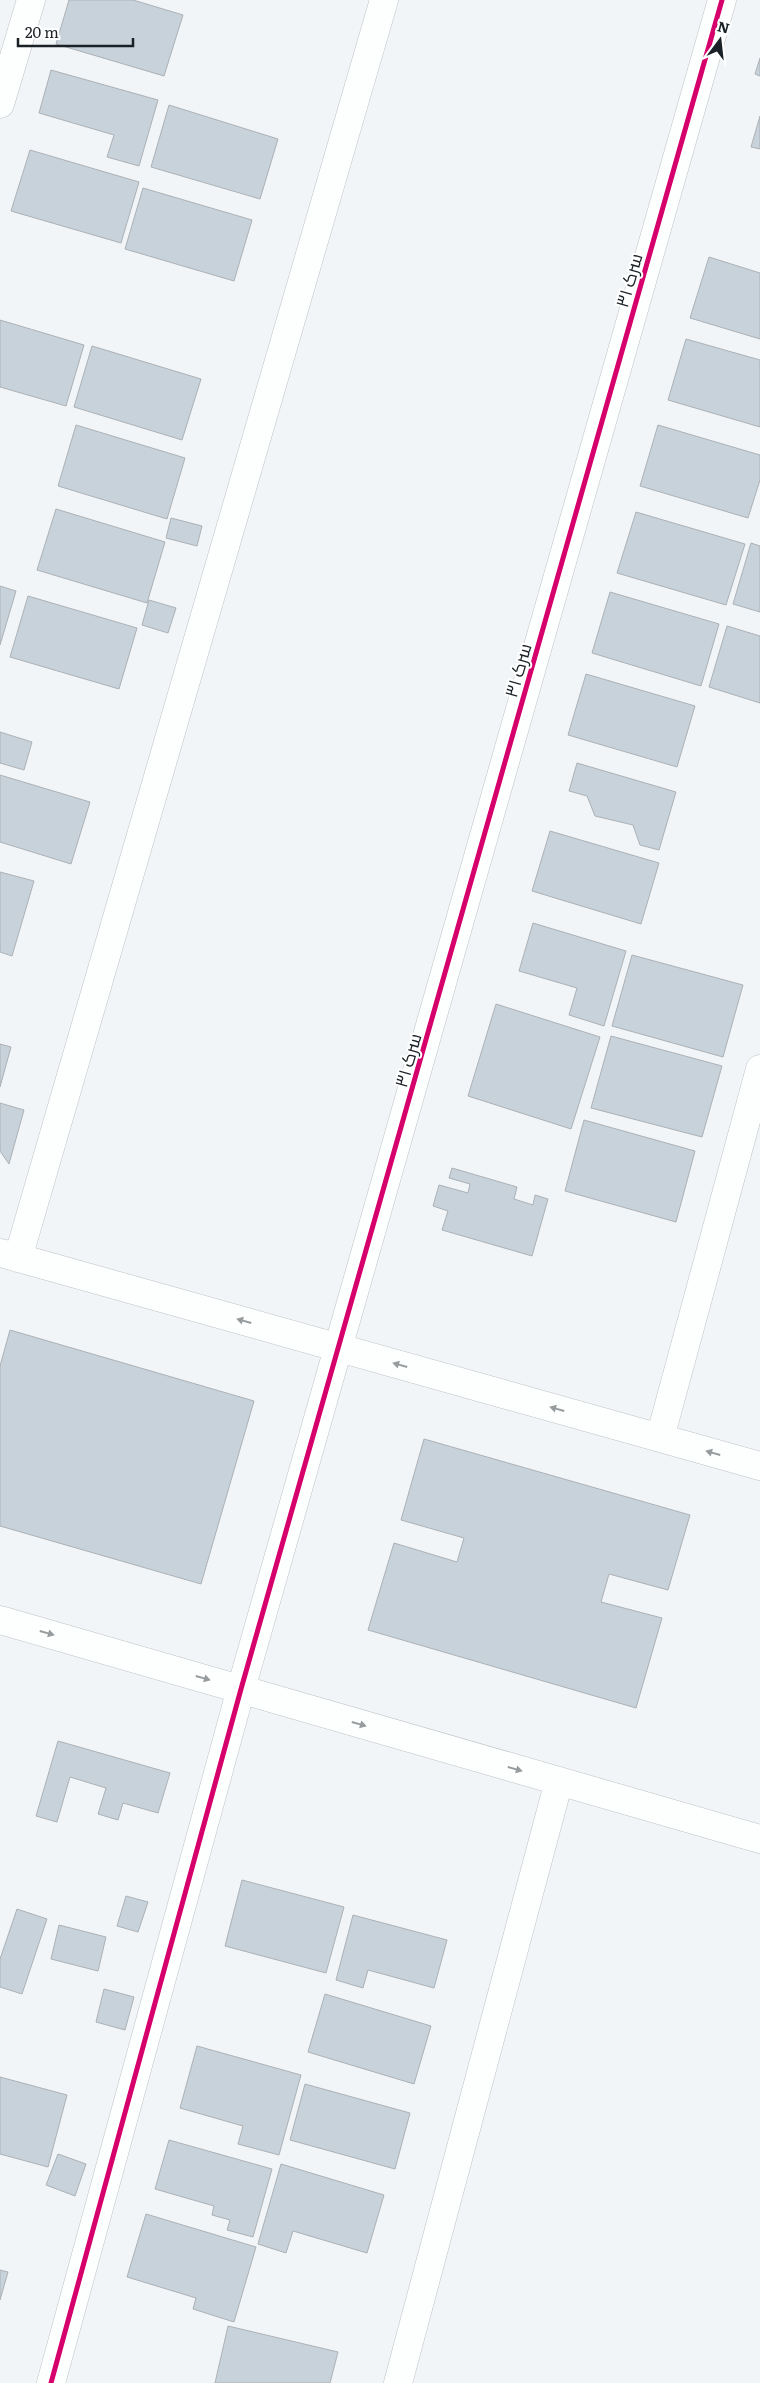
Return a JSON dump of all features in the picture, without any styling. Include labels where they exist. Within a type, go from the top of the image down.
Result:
[{"type":"street","points":[[0,104],[31,0]]},
{"type":"street","points":[[384,0],[9,1255],[760,1466]]},
{"type":"street","name":"سرک ۳۱","points":[[51,2383],[241,1690],[722,0]]},
{"type":"street","points":[[660,1438],[760,1069]]},
{"type":"street","points":[[0,1620],[760,1839]]},
{"type":"street","points":[[398,2383],[559,1781]]},
{"type":"building","points":[[69,0],[133,0],[183,15],[164,76],[56,44]]},
{"type":"building","points":[[760,58],[760,76],[755,74]]},
{"type":"building","points":[[51,70],[158,100],[139,166],[107,157],[114,135],[39,113]]},
{"type":"building","points":[[169,105],[278,139],[260,199],[151,167]]},
{"type":"building","points":[[760,116],[760,149],[751,147]]},
{"type":"building","points":[[30,150],[139,182],[121,243],[11,211]]},
{"type":"building","points":[[143,188],[252,220],[234,281],[125,249]]},
{"type":"building","points":[[709,257],[760,273],[760,339],[690,318]]},
{"type":"building","points":[[0,320],[84,345],[66,406],[0,387]]},
{"type":"building","points":[[686,339],[760,360],[760,427],[668,400]]},
{"type":"building","points":[[92,346],[201,379],[182,440],[74,407]]},
{"type":"building","points":[[76,425],[185,458],[167,519],[58,486]]},
{"type":"building","points":[[658,425],[760,455],[760,480],[748,518],[640,486]]},
{"type":"building","points":[[56,509],[165,542],[147,603],[37,570]]},
{"type":"building","points":[[636,512],[745,544],[726,605],[617,573]]},
{"type":"building","points":[[171,518],[202,526],[197,546],[166,538]]},
{"type":"building","points":[[751,543],[760,546],[760,612],[733,604]]},
{"type":"building","points":[[0,586],[16,591],[0,645]]},
{"type":"building","points":[[610,592],[719,624],[701,686],[592,653]]},
{"type":"building","points":[[28,596],[137,628],[119,689],[10,657]]},
{"type":"building","points":[[149,600],[176,608],[168,633],[142,625]]},
{"type":"building","points":[[727,626],[760,636],[760,703],[709,687]]},
{"type":"building","points":[[586,674],[695,706],[677,767],[568,735]]},
{"type":"building","points":[[0,732],[32,742],[24,770],[0,763]]},
{"type":"building","points":[[577,763],[676,792],[659,850],[640,845],[633,825],[595,816],[587,796],[569,791]]},
{"type":"building","points":[[0,775],[90,802],[71,864],[0,842]]},
{"type":"building","points":[[550,831],[659,863],[641,924],[532,891]]},
{"type":"building","points":[[0,872],[34,881],[12,956],[0,952]]},
{"type":"building","points":[[533,923],[626,951],[604,1026],[569,1015],[577,988],[519,971]]},
{"type":"building","points":[[632,955],[743,985],[723,1057],[612,1026]]},
{"type":"building","points":[[496,1004],[600,1037],[571,1129],[468,1096]]},
{"type":"building","points":[[611,1036],[722,1066],[702,1137],[591,1108]]},
{"type":"building","points":[[0,1044],[11,1047],[0,1087]]},
{"type":"building","points":[[0,1103],[24,1110],[9,1164],[0,1151]]},
{"type":"building","points":[[584,1120],[695,1151],[676,1222],[565,1191]]},
{"type":"building","points":[[452,1168],[517,1187],[514,1199],[533,1205],[535,1195],[548,1199],[532,1256],[442,1230],[448,1211],[433,1206],[439,1185],[468,1193],[470,1184],[449,1178]]},
{"type":"building","points":[[10,1330],[254,1401],[201,1584],[0,1526],[0,1366]]},
{"type":"building","points":[[424,1439],[690,1515],[668,1590],[609,1574],[601,1602],[662,1618],[636,1708],[368,1630],[394,1543],[457,1562],[464,1538],[401,1520]]},
{"type":"building","points":[[58,1741],[170,1773],[158,1813],[123,1803],[118,1820],[98,1814],[106,1788],[70,1777],[57,1822],[36,1816]]},
{"type":"building","points":[[242,1880],[344,1907],[326,1973],[225,1946]]},
{"type":"building","points":[[126,1896],[148,1902],[138,1932],[117,1926]]},
{"type":"building","points":[[17,1909],[47,1919],[22,1994],[0,1987],[0,1959]]},
{"type":"building","points":[[353,1915],[447,1940],[434,1988],[368,1970],[363,1988],[336,1980]]},
{"type":"building","points":[[59,1925],[106,1937],[98,1971],[51,1959]]},
{"type":"building","points":[[104,1989],[134,1997],[125,2030],[96,2022]]},
{"type":"building","points":[[325,1994],[431,2026],[414,2084],[308,2052]]},
{"type":"building","points":[[197,2046],[301,2075],[279,2155],[238,2144],[243,2126],[180,2108]]},
{"type":"building","points":[[0,2077],[67,2095],[48,2167],[0,2154]]},
{"type":"building","points":[[305,2084],[410,2113],[395,2169],[290,2140]]},
{"type":"building","points":[[169,2140],[272,2169],[253,2237],[227,2230],[230,2220],[212,2215],[214,2206],[155,2189]]},
{"type":"building","points":[[58,2154],[86,2164],[75,2196],[46,2185]]},
{"type":"building","points":[[281,2164],[384,2195],[367,2253],[293,2231],[286,2253],[258,2244]]},
{"type":"building","points":[[146,2214],[256,2247],[234,2322],[193,2309],[196,2298],[127,2277]]},
{"type":"building","points":[[0,2270],[8,2272],[0,2300]]},
{"type":"building","points":[[228,2326],[338,2352],[330,2383],[215,2383]]},
{"type":"cycle path","points":[[51,2383],[241,1689],[722,0]]}]
